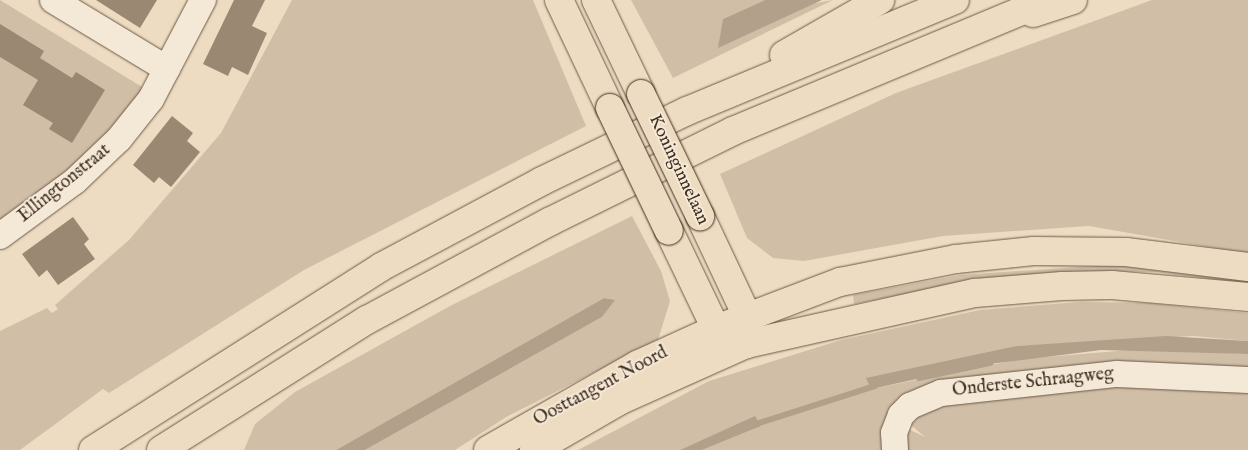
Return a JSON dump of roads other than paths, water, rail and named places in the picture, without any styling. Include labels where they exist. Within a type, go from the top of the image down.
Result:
[{"type":"main road","name":"Koninginnelaan","points":[[559,0],[716,329]]},
{"type":"main road","name":"Koninginnelaan","points":[[596,0],[747,316],[746,344]]},
{"type":"main road","points":[[687,111],[880,0]]},
{"type":"main road","points":[[92,450],[382,267],[542,181],[687,111],[955,0]]},
{"type":"main road","points":[[161,450],[367,320],[542,226],[733,130],[939,42],[1048,0]]},
{"type":"main road","points":[[939,42],[1073,0]]},
{"type":"main road","name":"Oosttangent Noord","points":[[488,450],[637,365],[747,316],[840,282],[966,258],[1034,251],[1126,252],[1248,267]]},
{"type":"main road","name":"Oosttangent Noord","points":[[534,450],[621,400],[746,344],[790,337],[856,316],[1020,289],[1112,285],[1248,297]]},
{"type":"main road","points":[[716,329],[746,344]]},
{"type":"street","points":[[53,0],[167,70]]},
{"type":"street","name":"Ellingtonstraat","points":[[0,236],[106,153],[140,114],[167,70],[203,0]]},
{"type":"street","name":"Onderste Schraagweg","points":[[895,450],[894,433],[910,406],[940,393],[1042,379],[1127,374],[1248,380]]},
{"type":"waterway","points":[[919,378],[990,363]]},
{"type":"waterway","points":[[753,425],[875,386]]}]
